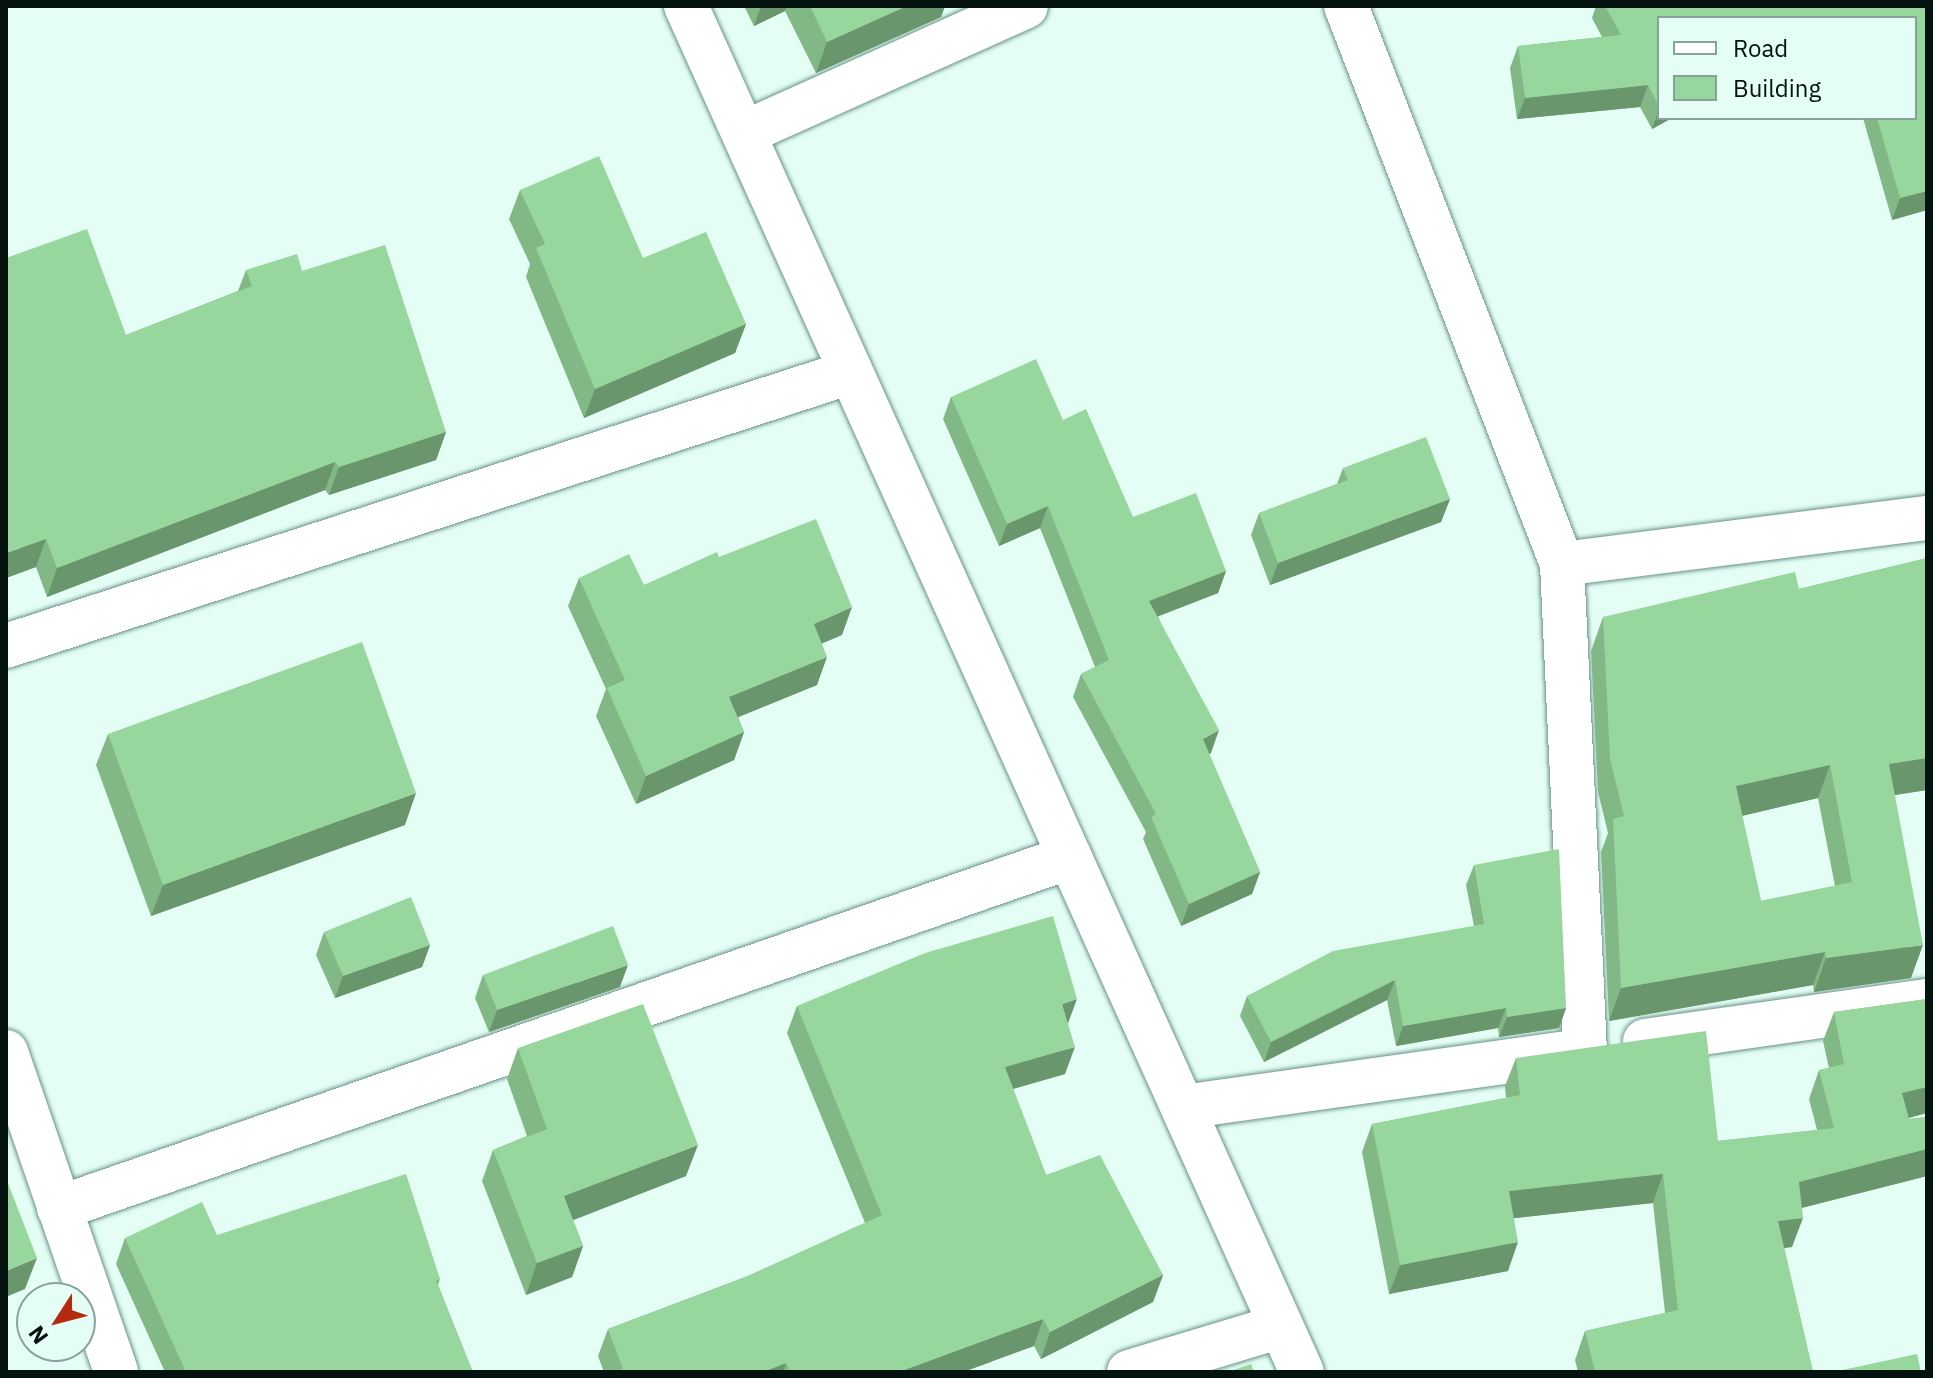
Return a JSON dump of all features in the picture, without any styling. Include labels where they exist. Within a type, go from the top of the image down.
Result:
[{"type":"street","points":[[686,6],[1302,1372]]},
{"type":"street","points":[[1346,6],[1562,564],[1585,1050]]},
{"type":"street","points":[[744,133],[1022,7]]},
{"type":"street","points":[[6,646],[851,372]]},
{"type":"street","points":[[1562,564],[1927,518]]},
{"type":"street","points":[[59,1208],[1070,857]]},
{"type":"street","points":[[1183,1107],[1927,1001]]},
{"type":"street","points":[[6,1052],[116,1372]]},
{"type":"street","points":[[1129,1372],[1281,1326]]},
{"type":"building","points":[[810,6],[907,6],[827,42]]},
{"type":"building","points":[[1605,6],[1927,6],[1927,191],[1900,198],[1878,120],[1917,120],[1917,16],[1657,16],[1657,102],[1648,85],[1525,98],[1518,46],[1621,35]]},
{"type":"building","points":[[599,156],[643,258],[706,232],[746,324],[595,389],[536,248],[545,244],[520,190]]},
{"type":"building","points":[[87,229],[126,335],[252,286],[246,270],[297,254],[302,271],[385,245],[446,432],[339,467],[335,462],[57,568],[46,539],[6,553],[6,258]]},
{"type":"building","points":[[1036,359],[1063,420],[1086,409],[1133,517],[1196,493],[1226,571],[1149,601],[1219,730],[1203,739],[1260,872],[1189,904],[1151,817],[1156,814],[1081,674],[1109,660],[1048,506],[1007,524],[951,397]]},
{"type":"building","points":[[1426,437],[1450,499],[1278,563],[1259,513],[1348,480],[1343,468]]},
{"type":"building","points":[[816,519],[852,607],[814,624],[827,657],[729,697],[744,732],[646,776],[607,688],[625,680],[579,578],[629,554],[644,585],[717,552],[719,557]]},
{"type":"building","points":[[1927,558],[1927,758],[1889,764],[1923,945],[1826,958],[1825,952],[1621,988],[1613,819],[1624,816],[1610,759],[1603,617],[1795,572],[1799,589]],"holes":[[[1830,765],[1852,882],[1761,901],[1736,786]]]},
{"type":"building","points":[[362,642],[416,793],[163,885],[108,734]]},
{"type":"building","points":[[1559,849],[1566,1008],[1507,1017],[1506,1008],[1403,1026],[1395,980],[1271,1042],[1247,996],[1333,951],[1484,924],[1474,865]]},
{"type":"building","points":[[411,897],[430,945],[343,976],[324,932]]},
{"type":"building","points":[[1053,916],[1077,999],[1062,1004],[1075,1047],[1005,1067],[1046,1175],[1100,1155],[1163,1275],[1050,1332],[1043,1319],[899,1372],[790,1372],[786,1363],[763,1372],[615,1372],[623,1369],[608,1329],[748,1276],[882,1215],[797,1006],[925,953]]},
{"type":"building","points":[[613,926],[628,965],[497,1010],[483,975]]},
{"type":"building","points":[[1927,999],[1927,1087],[1902,1093],[1909,1119],[1927,1117],[1927,1149],[1799,1182],[1803,1218],[1778,1221],[1813,1372],[1595,1372],[1585,1331],[1678,1310],[1663,1174],[1509,1191],[1518,1242],[1400,1265],[1372,1124],[1520,1095],[1516,1058],[1706,1031],[1718,1141],[1834,1128],[1819,1070],[1844,1064],[1834,1012]]},
{"type":"building","points":[[643,1004],[698,1145],[564,1196],[583,1246],[537,1263],[493,1150],[547,1129],[518,1048]]},
{"type":"building","points":[[406,1174],[440,1279],[436,1281],[472,1370],[186,1372],[125,1238],[202,1202],[217,1235]]},
{"type":"building","points":[[6,1178],[37,1258],[6,1271]]},
{"type":"building","points":[[1917,1354],[1921,1372],[1833,1372]]},
{"type":"building","points":[[1251,1364],[1254,1372],[1228,1372]]}]
